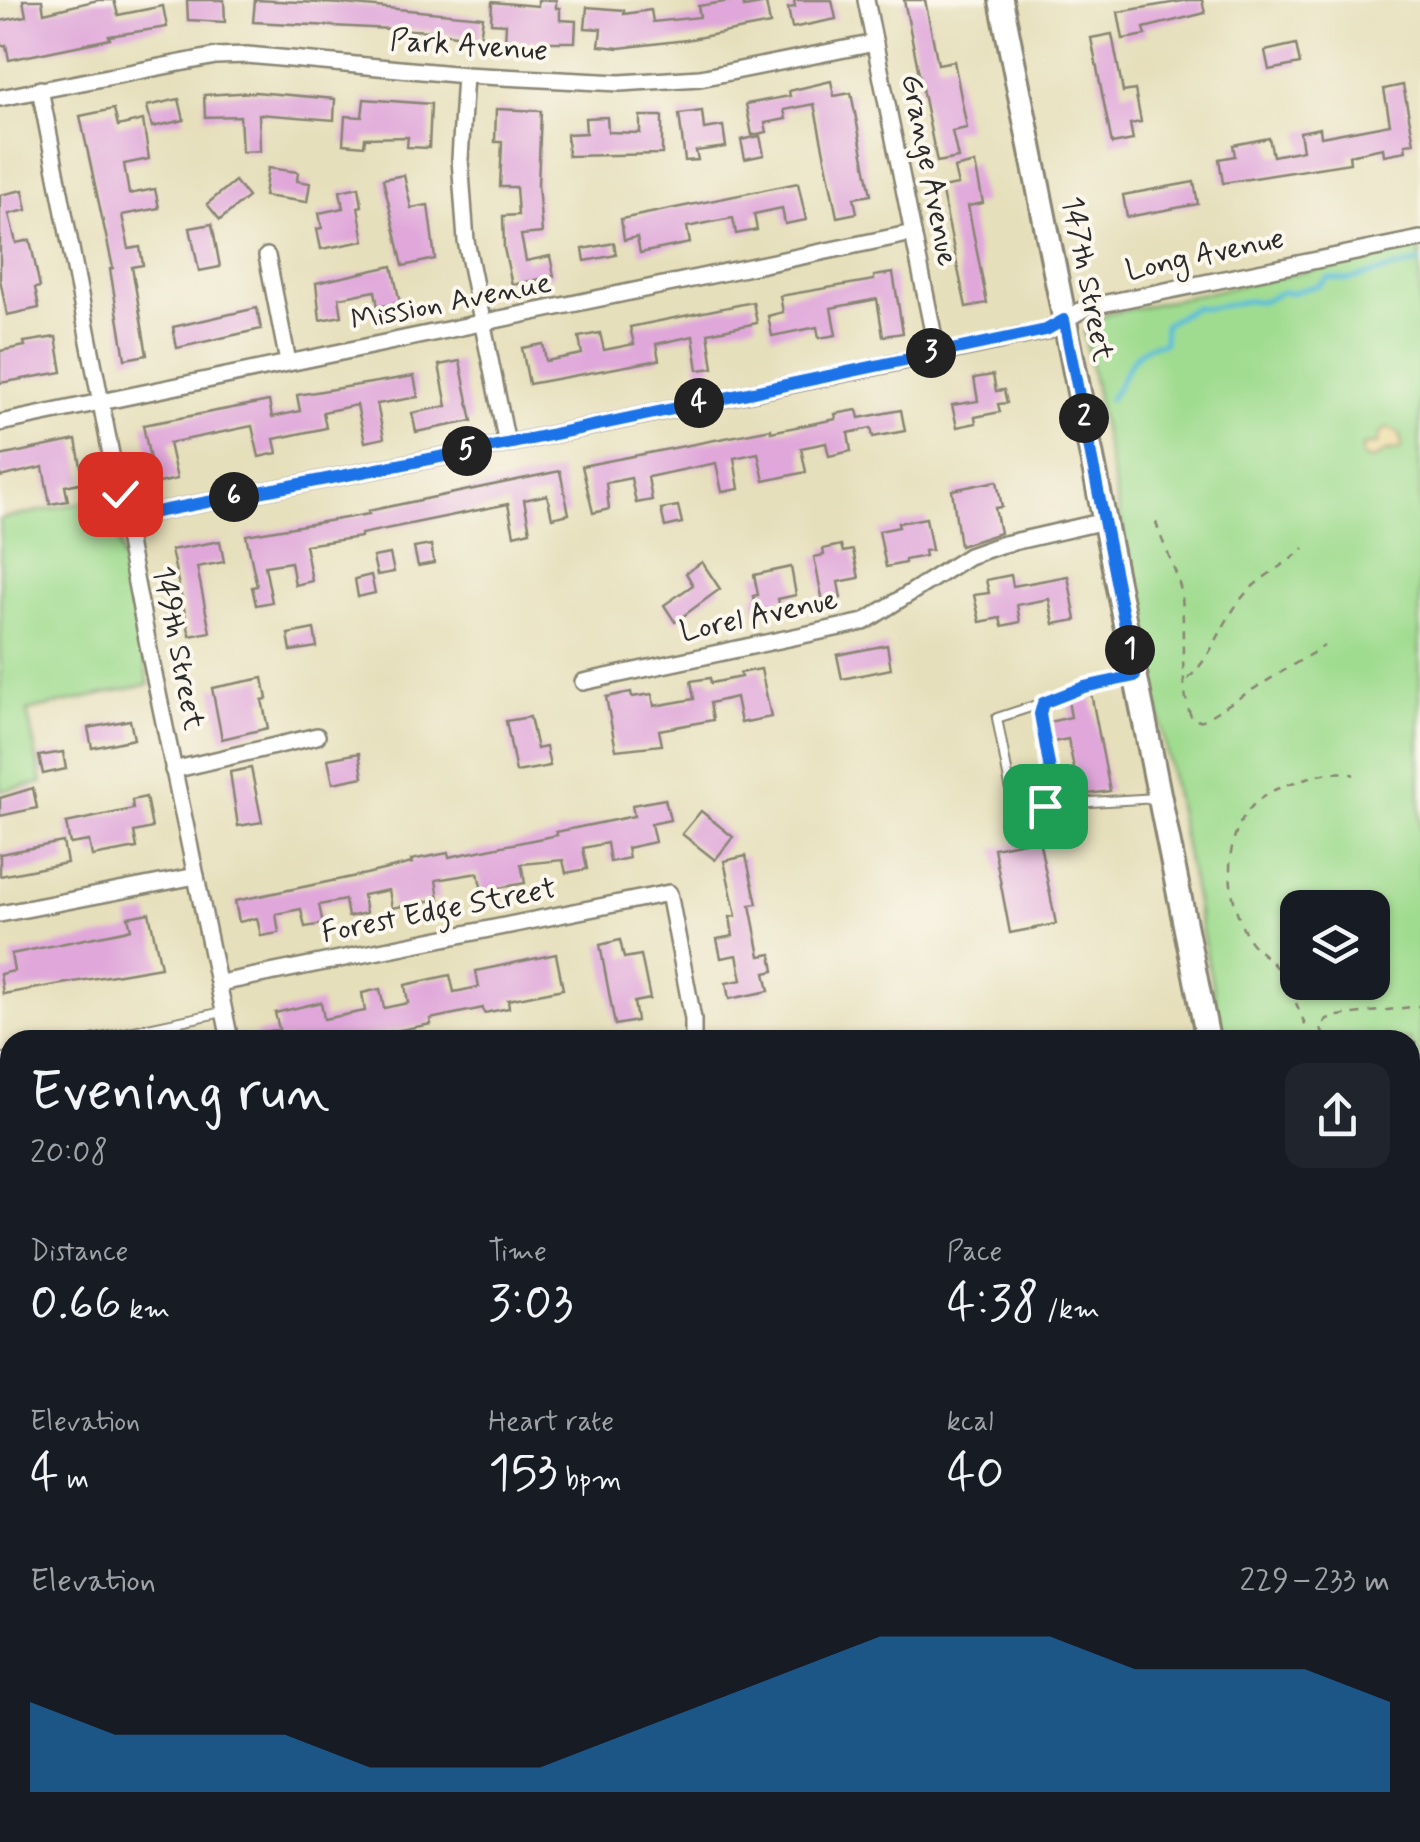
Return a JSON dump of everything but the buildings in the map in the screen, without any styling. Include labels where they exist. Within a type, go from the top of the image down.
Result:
[{"type":"main road","name":"147th Street","points":[[1001,0],[1206,1030]]},
{"type":"street","name":"Grange Avenue","points":[[866,0],[938,352]]},
{"type":"street","name":"Park Avenue","points":[[0,98],[216,56],[247,55],[566,81],[657,82],[700,78],[875,43]]},
{"type":"street","points":[[465,75],[460,159],[466,241],[507,444]]},
{"type":"street","name":"149th Street","points":[[40,89],[228,1030]]},
{"type":"street","name":"Mission Avenue","points":[[0,423],[913,233]]},
{"type":"street","name":"Long Avenue","points":[[125,518],[507,444],[1046,330],[1088,307],[1420,239]]},
{"type":"street","points":[[268,256],[288,362]]},
{"type":"street","name":"Lorel Avenue","points":[[584,682],[864,622],[969,556],[1000,545],[1105,522]]},
{"type":"street","points":[[173,770],[317,736]]},
{"type":"street","points":[[0,914],[196,876]]},
{"type":"street","name":"Forest Edge Street","points":[[220,983],[669,893],[693,1030]]},
{"type":"lane","points":[[1135,676],[1084,687],[997,718],[1016,812],[1056,804],[1160,798]]},
{"type":"lane","points":[[1043,703],[1040,714],[1056,804]]},
{"type":"lane","points":[[137,1030],[224,1011]]},
{"type":"path","points":[[1156,522],[1182,598],[1189,715],[1198,722],[1324,646]]},
{"type":"path","points":[[1186,681],[1210,654],[1242,598],[1264,575],[1304,548]]},
{"type":"path","points":[[1307,1030],[1278,969],[1244,931],[1233,888],[1234,834],[1247,810],[1273,790],[1336,773],[1354,775]]},
{"type":"path","points":[[1320,1030],[1327,1018],[1420,1006]]},
{"type":"green space","points":[[1420,247],[1420,1030],[1221,1030],[1084,332],[1093,320],[1108,314]]},
{"type":"green space","points":[[110,497],[149,684],[27,711],[42,783],[0,791],[0,519]]},
{"type":"sand","points":[[1389,428],[1399,434],[1400,450],[1387,451],[1372,460],[1362,457],[1362,446],[1377,444],[1380,433]]},
{"type":"waterway","points":[[1110,399],[1136,356],[1164,343],[1165,324],[1195,307],[1262,301],[1282,292],[1319,285],[1328,278],[1347,280],[1420,262]]},
{"type":"route","points":[[120,494],[125,518],[507,444],[1046,330],[1064,320],[1135,676],[1084,687],[1043,703],[1040,714],[1056,804],[1045,806]]}]
